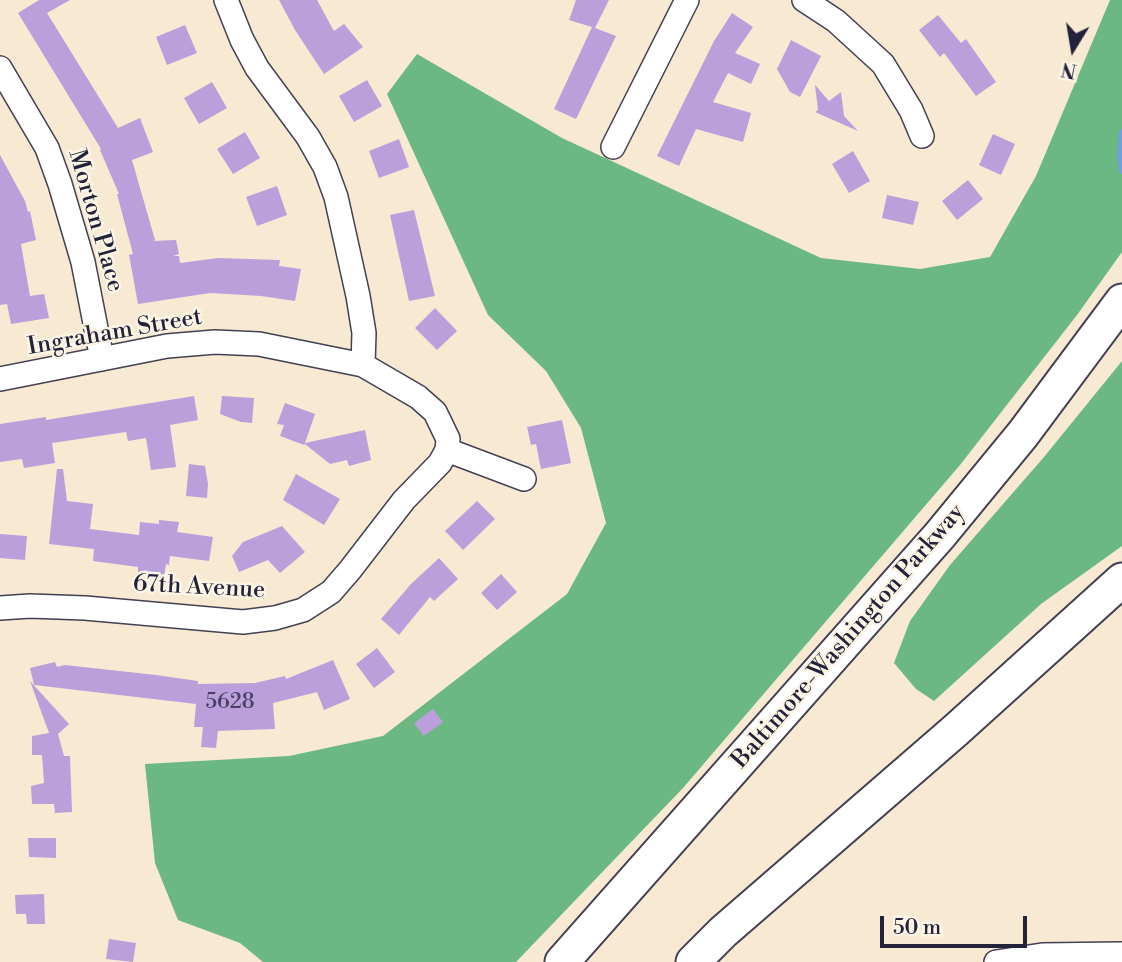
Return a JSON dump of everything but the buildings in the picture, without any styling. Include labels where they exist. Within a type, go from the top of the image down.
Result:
[{"type":"highway","name":"Baltimore-Washington Parkway","points":[[562,962],[940,535],[1023,434],[1122,301]]},
{"type":"highway","points":[[693,962],[723,932],[956,730],[1122,580]]},
{"type":"street","points":[[226,0],[257,68],[308,137],[326,167],[354,276],[364,332],[363,365]]},
{"type":"street","points":[[612,147],[687,0]]},
{"type":"street","points":[[804,0],[836,21],[883,64],[911,110],[922,136]]},
{"type":"street","name":"Morton Place","points":[[0,68],[47,148],[60,184],[83,262],[102,359]]},
{"type":"street","name":"Ingraham Street","points":[[0,379],[167,346],[215,342],[258,344],[363,365],[418,397],[435,412],[448,439],[447,450]]},
{"type":"street","points":[[447,450],[524,480]]},
{"type":"street","name":"67th Avenue","points":[[0,608],[85,608],[243,622],[275,618],[303,610],[331,592],[404,500],[440,463],[447,450]]},
{"type":"street","points":[[996,962],[1042,955],[1122,954]]},
{"type":"green space","points":[[1110,0],[1122,0],[1122,252],[1077,315],[960,465],[683,788],[516,962],[263,962],[240,943],[178,920],[155,863],[145,764],[289,756],[383,736],[567,594],[606,523],[581,428],[546,371],[488,315],[387,94],[417,54],[562,138],[821,258],[920,269],[990,257],[1036,176]]},
{"type":"green space","points":[[1122,361],[1122,546],[1041,604],[934,701],[916,689],[894,663],[910,621],[950,565],[1044,457]]},
{"type":"waterway","points":[[1122,132],[1122,171]]}]
